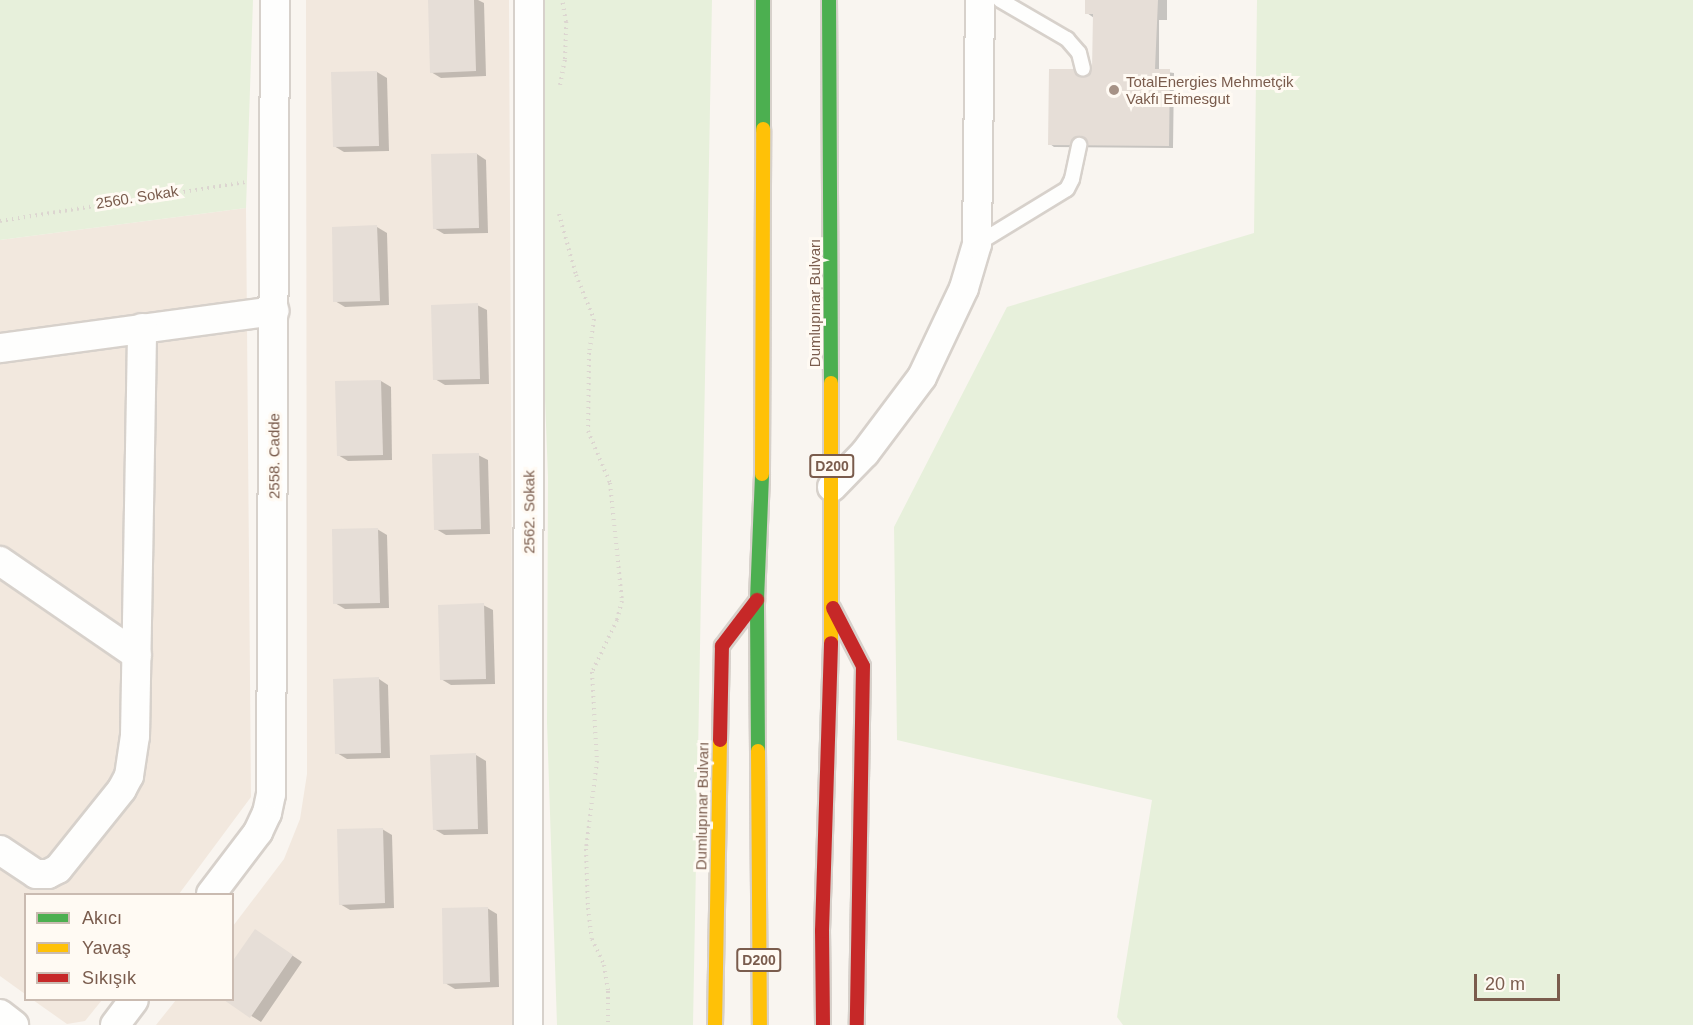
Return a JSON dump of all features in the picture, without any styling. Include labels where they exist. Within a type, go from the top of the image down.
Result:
[{"type":"highway","name":"D200","points":[[760,1025],[757,600],[764,433],[763,0]]},
{"type":"highway","name":"Dumlupınar Bulvarı","points":[[823,1025],[822,931],[832,606],[830,0]]},
{"type":"highway","name":"Dumlupınar Bulvarı","points":[[714,1025],[722,646],[757,600]]},
{"type":"highway","name":"Dumlupınar Bulvarı","points":[[832,606],[863,666],[857,1025]]},
{"type":"street","name":"2558. Cadde","points":[[212,893],[258,832],[267,813],[272,794],[275,0]]},
{"type":"street","name":"2562. Sokak","points":[[528,1025],[529,0]]},
{"type":"street","points":[[832,487],[865,453],[922,377],[964,288],[977,244],[980,0]]},
{"type":"street","points":[[0,348],[275,310]]},
{"type":"street","points":[[0,850],[36,874],[48,874],[58,869],[122,789],[129,776],[134,750],[137,655],[142,328]]},
{"type":"street","points":[[0,561],[137,655]]},
{"type":"street","points":[[115,1025],[133,1001]]},
{"type":"street","points":[[0,1014],[14,1025]]},
{"type":"lane","points":[[1000,0],[1067,39],[1079,52],[1083,69]]},
{"type":"lane","points":[[977,244],[1067,189],[1072,179],[1079,145]]},
{"type":"path","points":[[559,89],[565,59],[566,22],[562,0]]},
{"type":"path","name":"2560. Sokak","points":[[0,221],[191,189],[274,179]]},
{"type":"path","points":[[557,206],[576,275],[594,319],[589,353],[588,431],[610,483],[622,601],[617,620],[592,672],[597,761],[586,849],[588,908],[592,939],[604,965],[608,991],[608,1025]]},
{"type":"shaded area","points":[[306,0],[509,0],[514,1025],[156,1025],[175,1001],[234,1001],[234,925],[284,859],[300,819],[307,774]]},
{"type":"shaded area","points":[[246,208],[251,797],[180,893],[24,893],[24,993],[0,976],[0,240]]},
{"type":"shaded area","points":[[34,1001],[101,1001],[85,1021],[67,1024]]},
{"type":"green space","points":[[0,0],[253,0],[246,208],[0,240]]},
{"type":"green space","points":[[538,0],[712,0],[693,1025],[557,1025],[547,723],[548,477],[538,217]]},
{"type":"green space","points":[[1257,0],[1693,0],[1693,1025],[1123,1025],[1117,1017],[1152,800],[897,740],[894,527],[1007,307],[1254,233]]},
{"type":"building","points":[[428,0],[474,0],[476,71],[430,73]]},
{"type":"building","points":[[1085,0],[1158,0],[1155,69],[1170,69],[1169,146],[1048,145],[1049,69],[1092,69],[1093,14],[1085,14]]},
{"type":"building","points":[[377,71],[379,146],[333,147],[331,72]]},
{"type":"building","points":[[477,153],[479,228],[433,229],[431,154]]},
{"type":"building","points":[[377,225],[380,301],[333,302],[332,227]]},
{"type":"building","points":[[478,303],[480,379],[433,380],[431,305]]},
{"type":"building","points":[[381,380],[383,455],[337,456],[335,381]]},
{"type":"building","points":[[479,453],[481,529],[434,530],[432,454]]},
{"type":"building","points":[[378,528],[380,603],[333,604],[332,529]]},
{"type":"building","points":[[484,603],[486,679],[440,680],[438,605]]},
{"type":"building","points":[[379,677],[381,753],[335,754],[333,679]]},
{"type":"building","points":[[476,753],[478,829],[433,830],[430,755]]},
{"type":"building","points":[[383,828],[385,903],[339,905],[337,829]]},
{"type":"building","points":[[488,907],[490,982],[443,984],[442,908]]},
{"type":"building","points":[[255,929],[293,955],[250,1018],[225,1001],[234,1001],[234,959]]},
{"type":"traffic: fast","points":[[763,0],[763,129]]},
{"type":"traffic: fast","points":[[829,0],[831,383]]},
{"type":"traffic: fast","points":[[758,751],[757,600],[762,474]]},
{"type":"traffic: slow","points":[[762,474],[763,129]]},
{"type":"traffic: slow","points":[[831,383],[831,643]]},
{"type":"traffic: slow","points":[[715,1025],[720,740]]},
{"type":"traffic: slow","points":[[758,751],[760,1025]]},
{"type":"traffic: jam","points":[[720,740],[722,646],[757,600]]},
{"type":"traffic: jam","points":[[833,608],[863,666],[857,1025]]},
{"type":"traffic: jam","points":[[823,1025],[822,931],[831,643]]},
{"type":"place","name":"TotalEnergies Mehmetçik Vakfı Etimesgut","points":[[1114,90]]}]
